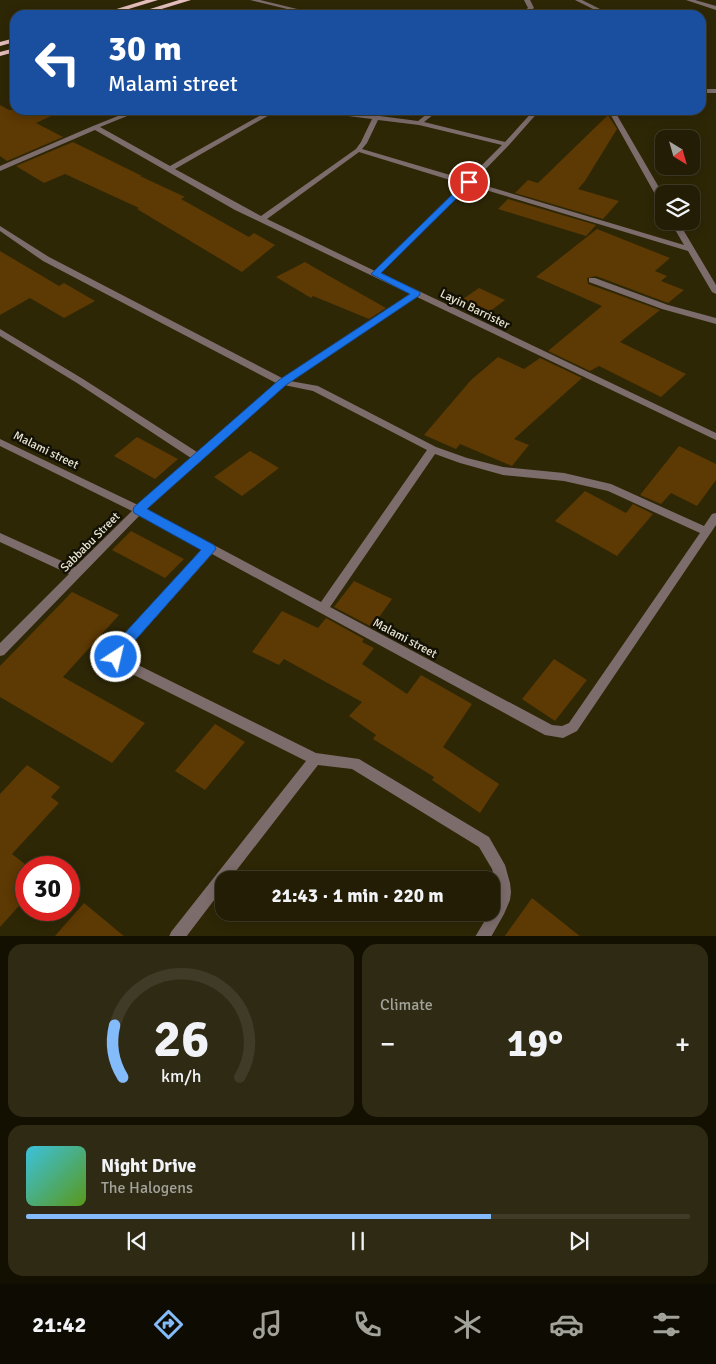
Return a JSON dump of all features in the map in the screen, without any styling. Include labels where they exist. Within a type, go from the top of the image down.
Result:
[{"type":"highway","points":[[120,10],[154,0]]},
{"type":"highway","points":[[152,10],[187,0]]},
{"type":"street","points":[[253,0],[297,10]]},
{"type":"street","points":[[578,0],[599,10]]},
{"type":"street","points":[[688,0],[716,8]]},
{"type":"street","points":[[0,169],[95,126],[126,115]]},
{"type":"street","points":[[170,169],[266,115]]},
{"type":"street","points":[[358,115],[419,123],[506,144]]},
{"type":"street","points":[[419,123],[429,115]]},
{"type":"street","points":[[376,274],[469,182],[532,115]]},
{"type":"street","points":[[613,115],[655,188]]},
{"type":"street","points":[[262,219],[358,150],[376,117]]},
{"type":"street","name":"Layin Barrister","points":[[95,126],[238,208],[716,437]]},
{"type":"street","points":[[358,150],[690,249]]},
{"type":"street","points":[[0,228],[46,260],[282,382],[315,388],[433,449],[464,461],[503,472],[564,477],[611,488],[626,493],[706,531]]},
{"type":"street","points":[[679,230],[716,292]]},
{"type":"street","points":[[592,280],[665,307],[716,321]]},
{"type":"street","name":"Sabbabu Street","points":[[0,651],[139,510],[282,382],[417,294]]},
{"type":"street","points":[[0,332],[199,458]]},
{"type":"street","name":"Malami street","points":[[0,442],[139,510],[550,731],[563,732],[573,727],[716,517]]},
{"type":"street","points":[[323,609],[433,449]]},
{"type":"street","points":[[0,537],[76,573]]},
{"type":"street","points":[[210,549],[117,652],[116,657],[120,662],[315,759],[354,763],[484,842],[497,861],[503,884],[500,908],[482,936]]},
{"type":"street","points":[[176,936],[315,759]]},
{"type":"building","points":[[0,105],[10,110],[10,115],[53,115],[36,123],[63,137],[7,161],[0,156]]},
{"type":"building","points":[[608,115],[617,129],[585,181],[578,189],[619,201],[603,219],[515,193],[528,180],[538,183]]},
{"type":"building","points":[[73,142],[185,197],[181,199],[249,237],[254,233],[275,245],[242,272],[137,209],[139,208],[65,174],[44,183],[16,166]]},
{"type":"building","points":[[508,199],[596,225],[586,236],[498,209]]},
{"type":"building","points":[[597,229],[670,258],[655,271],[667,276],[661,281],[684,290],[668,303],[596,276],[587,278],[588,284],[660,310],[620,342],[686,374],[661,397],[599,366],[590,371],[548,351],[602,306],[536,277]]},
{"type":"building","points":[[0,251],[59,286],[64,283],[95,301],[64,318],[30,298],[0,315]]},
{"type":"building","points":[[305,262],[386,308],[369,319],[313,296],[311,298],[276,277]]},
{"type":"building","points":[[479,288],[505,300],[481,318],[454,305]]},
{"type":"building","points":[[498,357],[524,369],[540,358],[582,378],[514,439],[529,445],[512,466],[460,444],[456,449],[424,435],[471,380]]},
{"type":"building","points":[[137,437],[178,459],[155,479],[114,456]]},
{"type":"building","points":[[679,446],[716,464],[716,480],[697,506],[671,493],[661,504],[640,495]]},
{"type":"building","points":[[250,451],[279,468],[242,496],[214,477]]},
{"type":"building","points":[[585,491],[626,513],[633,504],[653,514],[617,556],[555,521]]},
{"type":"building","points":[[131,531],[184,559],[165,578],[112,550]]},
{"type":"building","points":[[354,581],[392,599],[372,627],[334,607]]},
{"type":"building","points":[[72,592],[119,615],[63,677],[145,723],[112,763],[0,697],[0,666]]},
{"type":"building","points":[[282,611],[318,628],[326,618],[364,639],[362,642],[374,648],[362,664],[407,694],[421,675],[472,704],[443,747],[499,784],[480,813],[432,780],[434,777],[373,739],[376,735],[349,716],[362,702],[284,659],[279,665],[252,652]]},
{"type":"building","points":[[554,659],[587,680],[555,721],[522,699]]},
{"type":"building","points":[[215,724],[245,742],[205,790],[175,771]]},
{"type":"building","points":[[27,765],[60,787],[51,797],[59,803],[12,854],[15,856],[15,910],[0,927],[0,794]]},
{"type":"building","points":[[532,898],[580,936],[505,936]]},
{"type":"building","points":[[84,903],[124,936],[55,936],[68,921],[80,921],[80,908]]},
{"type":"route","points":[[116,657],[117,652],[210,549],[139,510],[282,382],[417,294],[376,274],[469,182]]}]
